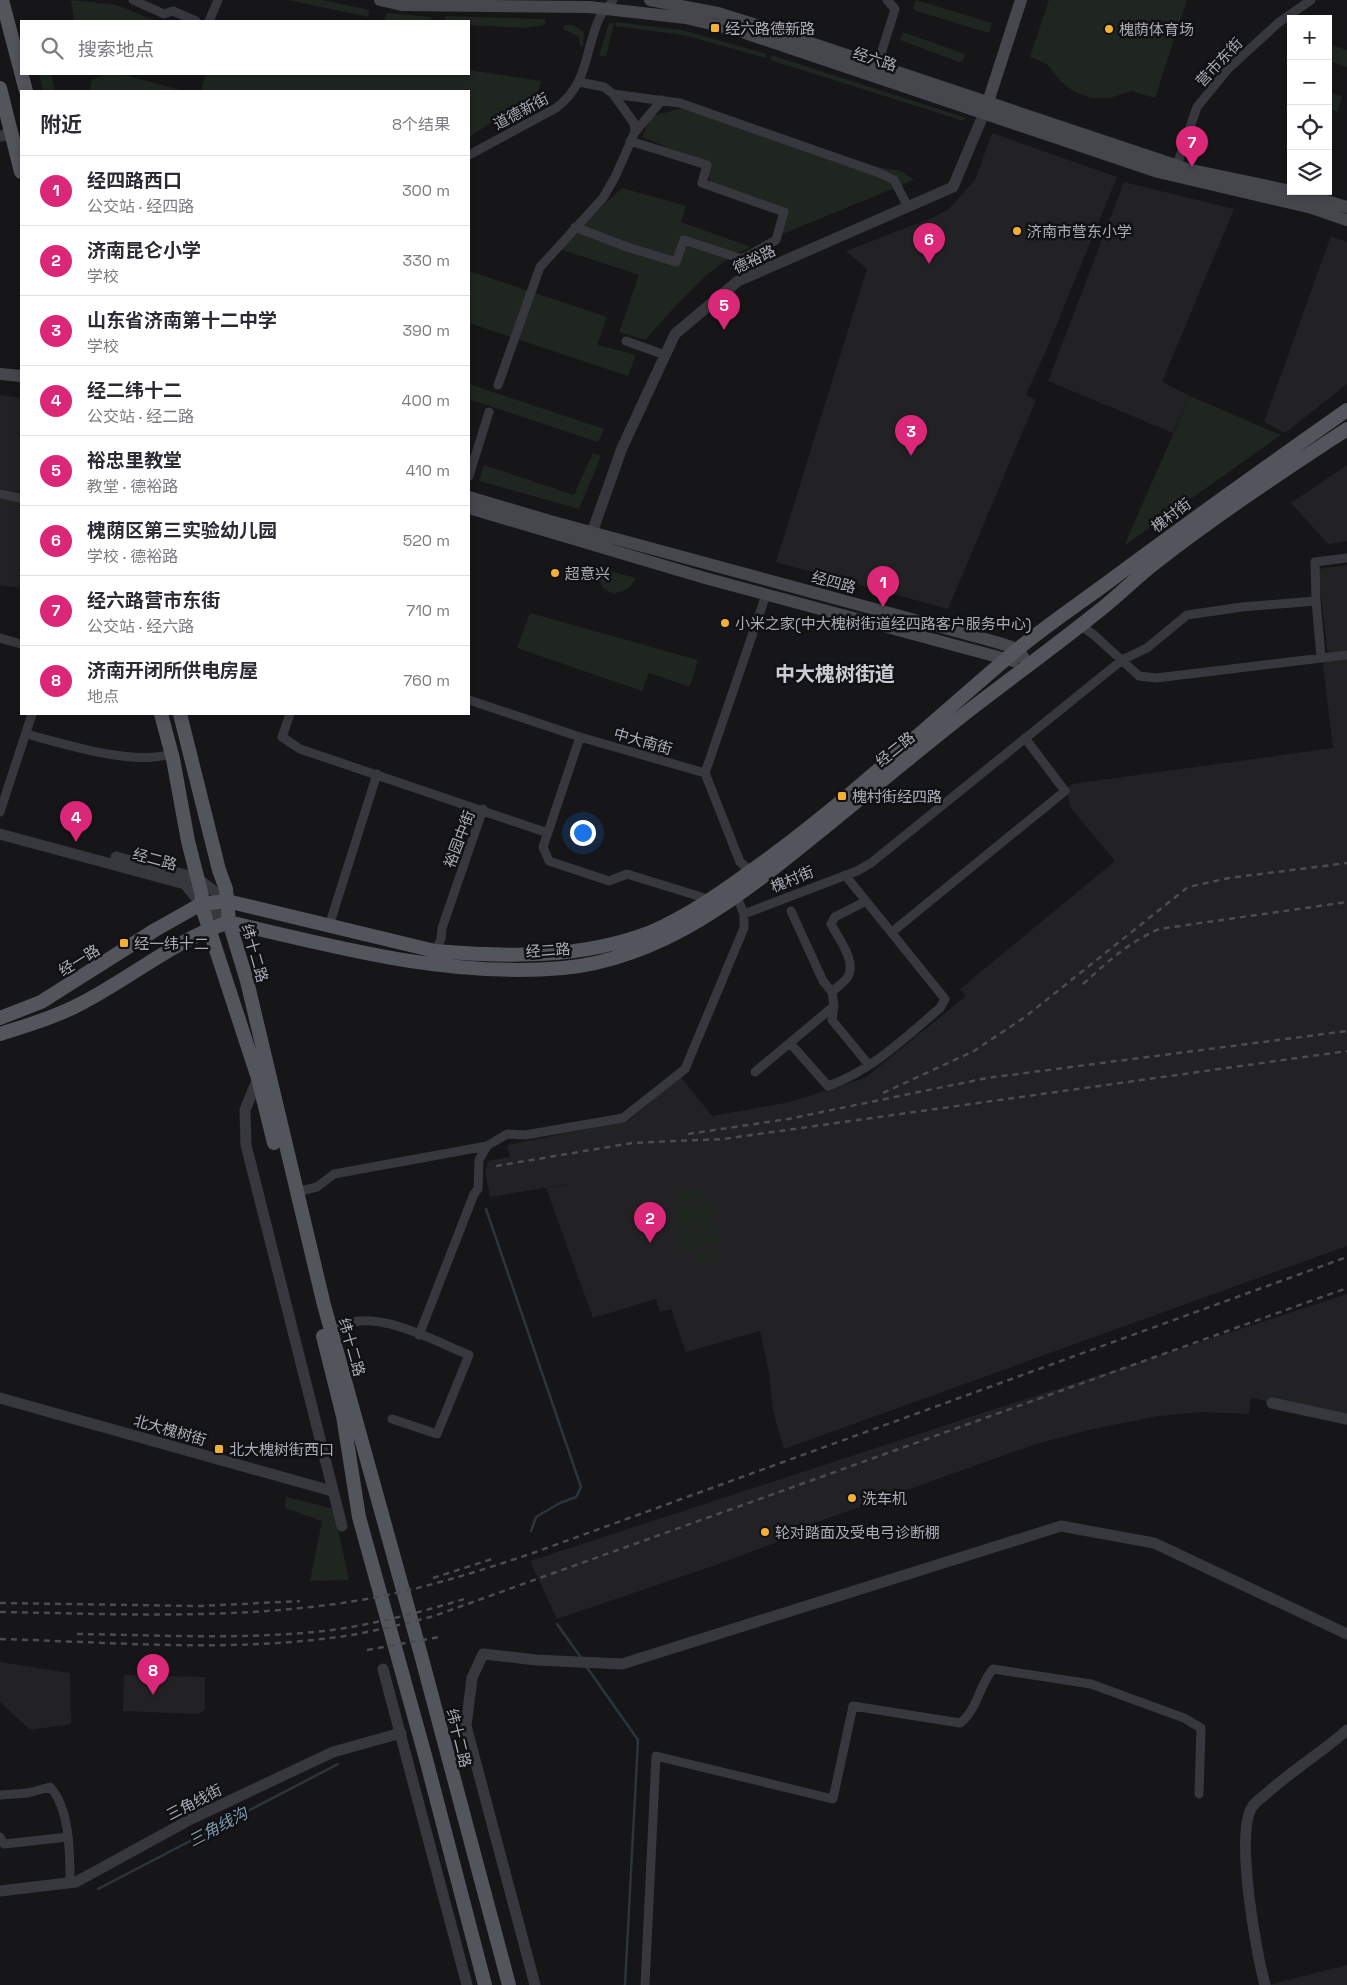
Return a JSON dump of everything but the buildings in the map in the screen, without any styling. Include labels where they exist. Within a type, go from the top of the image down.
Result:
[{"type":"main road","points":[[2,0],[20,68]]},
{"type":"main road","name":"经六路","points":[[380,0],[402,5],[610,4],[686,18],[736,30],[1177,166],[1287,190]]},
{"type":"main road","name":"经六路","points":[[650,0],[718,13],[986,108],[1158,172],[1312,208],[1347,220]]},
{"type":"main road","points":[[986,108],[1021,0]]},
{"type":"main road","points":[[22,75],[26,90]]},
{"type":"main road","points":[[0,88],[6,135],[20,170]]},
{"type":"main road","name":"经六路","points":[[1305,195],[1347,207]]},
{"type":"main road","points":[[0,374],[20,376]]},
{"type":"main road","points":[[0,382],[20,384]]},
{"type":"main road","name":"槐村街","points":[[1018,649],[1215,503],[1347,410]]},
{"type":"main road","name":"槐村街","points":[[1028,665],[1080,625],[1153,564],[1347,429]]},
{"type":"main road","name":"经四路","points":[[470,497],[766,595],[1028,665]]},
{"type":"main road","name":"经四路","points":[[470,508],[1018,649]]},
{"type":"main road","points":[[1018,649],[1028,665]]},
{"type":"main road","name":"经二路","points":[[227,901],[435,951],[469,954],[548,955],[592,949],[649,932],[671,923],[748,873],[850,793],[1018,649]]},
{"type":"main road","name":"经二路","points":[[229,922],[380,957],[477,969],[565,968],[638,952],[656,945],[701,919],[766,875],[1028,665]]},
{"type":"main road","name":"纬十二路","points":[[161,715],[202,896],[202,904],[258,1078],[343,1416],[359,1517],[426,1759],[485,1985]]},
{"type":"main road","name":"纬十二路","points":[[180,715],[227,901],[229,922],[247,981],[324,1305],[422,1655],[508,1985]]},
{"type":"main road","name":"经一路","points":[[0,1018],[41,1002],[155,930],[202,904],[227,901]]},
{"type":"main road","points":[[0,1034],[40,1021],[82,1003],[168,950],[209,929],[229,922]]},
{"type":"street","points":[[132,0],[164,14],[173,11],[194,20]]},
{"type":"street","points":[[209,20],[218,0]]},
{"type":"street","points":[[880,57],[895,9],[887,0]]},
{"type":"street","name":"营市东街","points":[[1177,166],[1197,107],[1203,99],[1228,69],[1278,22],[1311,0]]},
{"type":"street","name":"道德新街","points":[[470,154],[569,99],[579,82],[599,19],[610,4]]},
{"type":"street","points":[[579,82],[604,87],[613,94],[634,123],[635,132]]},
{"type":"street","points":[[613,94],[680,103],[877,172],[894,180],[908,206]]},
{"type":"street","points":[[498,385],[540,267],[602,198],[615,177],[635,132],[649,113],[662,100]]},
{"type":"street","name":"德裕路","points":[[589,538],[622,448],[675,334],[738,281],[953,187],[986,108]]},
{"type":"street","points":[[575,227],[627,247],[676,262],[684,240],[742,259],[776,240],[784,212],[702,184],[707,164],[630,141]]},
{"type":"street","points":[[626,340],[665,355]]},
{"type":"street","points":[[470,473],[489,412]]},
{"type":"street","points":[[0,494],[20,498]]},
{"type":"street","points":[[1321,657],[1315,562],[1347,558]]},
{"type":"street","points":[[748,873],[747,868],[740,862],[705,773],[766,595]]},
{"type":"street","name":"槐村街","points":[[744,914],[871,863],[1122,660],[1147,648],[1187,615],[1316,601]]},
{"type":"street","points":[[1080,625],[1139,676],[1156,678],[1347,655]]},
{"type":"street","points":[[0,638],[20,644]]},
{"type":"street","name":"中大南街","points":[[470,700],[580,737],[705,773]]},
{"type":"street","points":[[0,812],[32,715]]},
{"type":"street","points":[[290,715],[282,737],[300,748],[483,809]]},
{"type":"street","points":[[26,734],[104,753],[158,758],[171,754]]},
{"type":"street","points":[[580,737],[543,847],[549,861],[609,881],[627,874],[708,899]]},
{"type":"street","points":[[892,932],[1065,791],[1025,738]]},
{"type":"street","points":[[329,926],[377,774]]},
{"type":"street","name":"裕园中街","points":[[435,951],[441,939],[442,928],[483,809],[548,832]]},
{"type":"street","name":"经二路","points":[[0,827],[197,878],[227,901]]},
{"type":"street","name":"经二路","points":[[0,834],[185,884],[202,904],[229,922]]},
{"type":"street","points":[[790,1043],[828,1086],[844,1081],[869,1065],[940,1008],[945,999],[845,875]]},
{"type":"street","points":[[296,1192],[317,1187],[334,1174],[487,1146],[507,1134],[525,1135],[623,1118],[685,1069],[744,928],[744,914],[736,895]]},
{"type":"street","points":[[832,992],[847,978],[850,970],[850,961],[831,924],[835,917],[866,901]]},
{"type":"street","points":[[791,911],[823,982],[832,992],[834,1006],[832,1020],[869,1065]]},
{"type":"street","points":[[755,1072],[834,1006]]},
{"type":"street","points":[[258,1078],[245,1110],[246,1144],[342,1526]]},
{"type":"street","points":[[419,1335],[474,1194],[478,1189],[479,1160],[487,1146]]},
{"type":"street","points":[[339,1328],[370,1319],[419,1335],[469,1356],[437,1434],[392,1419]]},
{"type":"street","name":"北大槐树街","points":[[0,1398],[332,1491]]},
{"type":"street","points":[[1272,1403],[1347,1419]]},
{"type":"street","points":[[535,1985],[468,1735],[467,1714],[472,1678],[483,1654],[622,1664],[1061,1526],[1154,1543],[1347,1634]]},
{"type":"street","points":[[383,1668],[467,1985]]},
{"type":"street","points":[[645,1985],[656,1756],[834,1799],[853,1706],[960,1723],[968,1718],[985,1678],[993,1669],[1091,1684],[1184,1718],[1201,1728],[1199,1794]]},
{"type":"street","points":[[1265,1985],[1258,1958],[1247,1872],[1246,1823],[1252,1807],[1258,1801],[1347,1730]]},
{"type":"street","name":"三角线街","points":[[0,1891],[76,1882],[191,1818],[333,1752],[401,1733]]},
{"type":"street","points":[[0,1795],[28,1793],[50,1787],[57,1794],[68,1838],[70,1883]]},
{"type":"street","points":[[0,1837],[4,1844],[68,1838]]},
{"type":"shaded area","points":[[71,0],[117,5],[154,20],[74,20]]},
{"type":"shaded area","points":[[288,0],[323,0],[369,10],[368,17]]},
{"type":"shaded area","points":[[916,0],[992,23],[989,33],[913,10]]},
{"type":"shaded area","name":"槐荫体育场","points":[[1049,0],[1187,0],[1155,98],[1131,91],[1110,98],[1091,98],[1075,92],[1062,83],[1047,64],[1030,57]]},
{"type":"shaded area","points":[[387,13],[431,17],[432,20],[384,20]]},
{"type":"shaded area","points":[[445,16],[545,19],[545,25],[525,28],[470,25],[470,20],[445,20]]},
{"type":"shaded area","points":[[616,22],[682,30],[767,54],[766,58],[683,35],[615,26]]},
{"type":"shaded area","points":[[609,23],[614,23],[606,57],[599,55]]},
{"type":"shaded area","points":[[564,25],[573,25],[584,32],[583,46],[580,45],[579,37],[563,29]]},
{"type":"shaded area","points":[[903,32],[965,54],[962,63],[900,40]]},
{"type":"shaded area","points":[[1332,45],[1347,50],[1347,67],[1332,62]]},
{"type":"shaded area","points":[[771,55],[966,118],[964,121],[770,60]]},
{"type":"shaded area","points":[[470,70],[541,81],[538,92],[470,136],[470,90],[201,90],[206,75],[470,75]]},
{"type":"shaded area","points":[[39,75],[51,75],[55,90],[43,90]]},
{"type":"shaded area","points":[[104,75],[125,75],[180,90],[90,90],[92,80]]},
{"type":"shaded area","points":[[1332,93],[1342,96],[1338,112],[1332,110]]},
{"type":"shaded area","points":[[684,108],[871,166],[901,171],[914,180],[773,238],[779,215],[711,184],[703,162],[642,137],[652,116]]},
{"type":"shaded area","points":[[992,133],[1117,177],[1026,395],[1036,400],[948,609],[776,562],[867,269],[846,251],[932,218],[949,209],[975,180]]},
{"type":"shaded area","points":[[1124,182],[1234,209],[1162,382],[1190,396],[1173,433],[1048,381]]},
{"type":"shaded area","points":[[622,188],[686,206],[681,222],[751,247],[720,264],[707,275],[681,300],[645,340],[619,332],[639,275],[557,248]]},
{"type":"shaded area","points":[[1331,236],[1347,242],[1347,384],[1285,433],[1264,422]]},
{"type":"shaded area","points":[[470,271],[607,317],[597,345],[636,355],[628,376],[470,323]]},
{"type":"shaded area","points":[[470,384],[604,429],[598,442],[470,399]]},
{"type":"shaded area","points":[[0,395],[20,398],[20,492],[0,489]]},
{"type":"shaded area","points":[[1190,396],[1281,435],[1124,546]]},
{"type":"shaded area","points":[[593,453],[601,456],[579,509],[479,481],[484,465],[574,495]]},
{"type":"shaded area","points":[[1347,465],[1347,541],[1328,544],[1291,503]]},
{"type":"shaded area","points":[[0,495],[20,499],[20,588],[0,585]]},
{"type":"shaded area","points":[[1347,565],[1347,1246],[784,1449],[773,1411],[769,1373],[760,1331],[686,1352],[671,1309],[660,1312],[656,1299],[593,1318],[546,1188],[579,1182],[490,1197],[485,1171],[488,1161],[510,1157],[507,1145],[628,1121],[681,1077],[712,1116],[790,1102],[865,1078],[966,996],[960,989],[1115,861],[1070,807],[1067,789],[1072,784],[1333,748],[1323,665],[1328,657],[1318,569]]},
{"type":"shaded area","points":[[598,568],[636,578],[629,588],[614,594],[606,590],[601,584]]},
{"type":"shaded area","points":[[530,613],[698,660],[690,687],[649,673],[642,691],[517,648]]},
{"type":"shaded area","points":[[698,1186],[702,1198],[679,1204],[676,1191]]},
{"type":"shaded area","points":[[710,1200],[715,1220],[679,1229],[674,1209]]},
{"type":"shaded area","points":[[715,1223],[720,1243],[685,1252],[680,1232]]},
{"type":"shaded area","points":[[716,1248],[719,1260],[696,1266],[693,1253]]},
{"type":"shaded area","points":[[1347,1294],[1347,1416],[1251,1398],[1249,1414],[1202,1412],[1159,1416],[1088,1430],[1033,1445],[812,1524],[812,1529],[713,1566],[557,1619],[530,1561]]},
{"type":"shaded area","points":[[286,1497],[334,1509],[349,1580],[310,1581],[322,1521],[285,1508]]},
{"type":"shaded area","points":[[0,1662],[70,1673],[71,1724],[30,1730],[0,1702]]},
{"type":"shaded area","points":[[124,1675],[205,1677],[205,1710],[199,1714],[123,1711]]},
{"type":"shaded area","points":[[1347,1965],[1347,1985],[1268,1985]]},
{"type":"waterway","points":[[486,1209],[581,1487],[576,1497],[560,1503],[536,1517],[531,1531]]},
{"type":"waterway","points":[[557,1624],[582,1659]]},
{"type":"waterway","points":[[586,1666],[638,1740],[625,1985]]},
{"type":"waterway","name":"三角线沟","points":[[98,1889],[338,1764]]},
{"type":"railway","points":[[883,1093],[974,1051],[1025,1017],[1188,887],[1229,878],[1347,863]]},
{"type":"railway","points":[[1083,984],[1110,960],[1159,929],[1347,902]]},
{"type":"railway","points":[[688,1134],[788,1119],[987,1078],[1347,1031]]},
{"type":"railway","points":[[496,1166],[632,1143],[723,1139],[1347,1051]]},
{"type":"railway","points":[[0,1612],[178,1614],[266,1611],[355,1601],[423,1587],[533,1553],[1347,1257]]},
{"type":"railway","points":[[0,1639],[165,1645],[289,1642],[343,1636],[382,1629],[434,1616],[1347,1288]]},
{"type":"railway","points":[[433,1578],[492,1559]]},
{"type":"railway","points":[[77,1634],[170,1636],[293,1634],[324,1631],[397,1618],[468,1598]]},
{"type":"railway","points":[[0,1603],[201,1606],[300,1601]]},
{"type":"railway","points":[[367,1650],[439,1637]]},
{"type":"place","name":"经六路德新路","points":[[715,28]]},
{"type":"place","name":"槐荫体育场","points":[[1109,29]]},
{"type":"place","name":"经六路营市东街","points":[[1192,167]]},
{"type":"place","name":"济南市营东小学","points":[[1017,231]]},
{"type":"place","name":"槐荫区第三实验幼儿园","points":[[929,264]]},
{"type":"place","name":"裕忠里教堂","points":[[724,330]]},
{"type":"place","name":"山东省济南第十二中学","points":[[911,456]]},
{"type":"place","name":"超意兴","points":[[555,573]]},
{"type":"place","name":"经四路西口","points":[[883,607]]},
{"type":"place","name":"小米之家(中大槐树街道经四路客户服务中心)","points":[[725,623]]},
{"type":"place","name":"槐村街经四路","points":[[842,796]]},
{"type":"place","name":"经二纬十二","points":[[76,842]]},
{"type":"place","name":"经一纬十二","points":[[124,943]]},
{"type":"place","name":"济南昆仑小学","points":[[650,1243]]},
{"type":"place","name":"北大槐树街西口","points":[[219,1449]]},
{"type":"place","name":"洗车机","points":[[852,1498]]},
{"type":"place","name":"轮对踏面及受电弓诊断棚","points":[[765,1532]]},
{"type":"place","name":"济南开闭所供电房屋","points":[[153,1695]]},
{"type":"district","name":"中大槐树街道","points":[[835,674]]}]
